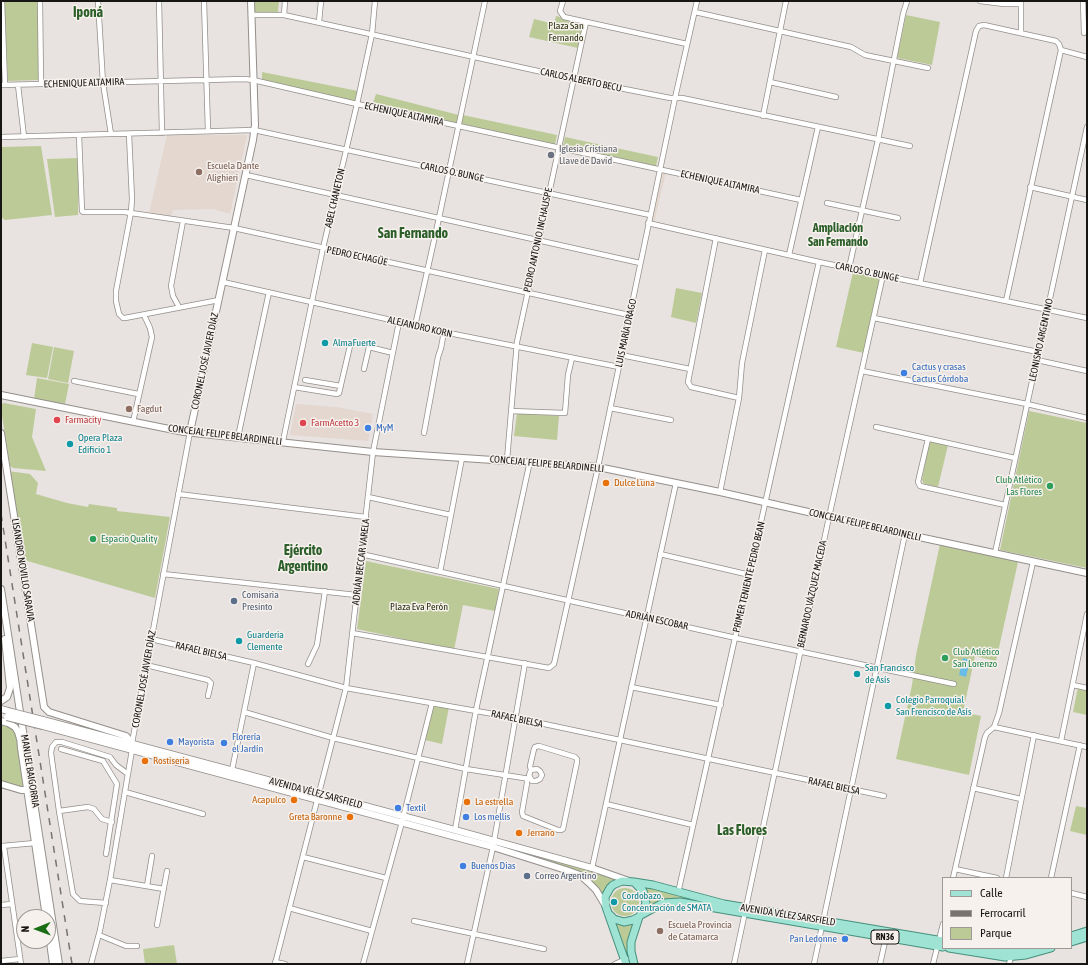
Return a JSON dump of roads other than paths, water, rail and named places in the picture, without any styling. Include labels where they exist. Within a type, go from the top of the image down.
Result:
[{"type":"main road","name":"CORONEL JOSÉ JAVIER DÍAZ","points":[[190,432],[246,175],[254,130],[251,1]]},
{"type":"main road","name":"CONCEJAL FELIPE BELARDINELLI","points":[[1,395],[190,432],[373,452],[598,467],[720,492],[1087,573]]},
{"type":"main road","name":"LISANDRO NOVILLO SARAVIA","points":[[1,433],[44,707],[49,712],[126,736],[132,743]]},
{"type":"main road","points":[[1,590],[10,683],[7,697],[1,700]]},
{"type":"main road","points":[[1,590],[22,724]]},
{"type":"main road","name":"AVENIDA VÉLEZ SARSFIELD","points":[[1,709],[6,714],[132,743],[232,770],[566,870],[580,875],[596,890],[607,910]]},
{"type":"main road","points":[[1,721],[15,727],[19,734],[21,748]]},
{"type":"main road","name":"AVENIDA VÉLEZ SARSFIELD","points":[[43,723],[132,750],[318,797],[404,816],[495,840],[592,868],[632,882],[653,885],[746,911]]},
{"type":"main road","name":"MANUEL BAIGORRIA","points":[[22,724],[21,748],[30,790],[59,964]]},
{"type":"main road","name":"MANUEL BAIGORRIA","points":[[22,724],[45,909]]},
{"type":"main road","points":[[1,784],[21,790],[30,790]]},
{"type":"main road","name":"RN36","points":[[632,882],[618,882],[610,888],[605,897],[607,910],[614,918],[624,922],[633,920],[640,916]]},
{"type":"main road","points":[[632,882],[643,891],[646,899],[645,908],[640,916],[632,938],[632,954],[634,964]]},
{"type":"main road","name":"AVENIDA VÉLEZ SARSFIELD","points":[[640,916],[659,905],[674,902],[746,911],[941,944]]},
{"type":"main road","points":[[607,910],[626,962]]},
{"type":"main road","name":"AVENIDA VÉLEZ SARSFIELD","points":[[823,924],[886,937],[941,944]]},
{"type":"main road","points":[[1072,936],[1087,931]]},
{"type":"main road","points":[[1072,942],[1087,937]]},
{"type":"main road","points":[[51,949],[53,964]]},
{"type":"main road","points":[[954,949],[1010,960],[1047,949]]},
{"type":"main road","points":[[987,949],[1010,952],[1026,949]]},
{"type":"street","points":[[2,1],[3,85]]},
{"type":"street","points":[[40,1],[41,84]]},
{"type":"street","points":[[98,1],[102,83],[111,134]]},
{"type":"street","points":[[159,1],[162,133]]},
{"type":"street","points":[[204,1],[208,131]]},
{"type":"street","points":[[284,15],[285,1]]},
{"type":"street","points":[[319,22],[321,1]]},
{"type":"street","name":"ABEL CHANETON","points":[[283,442],[323,248],[372,34],[375,1]]},
{"type":"street","points":[[414,326],[428,271],[485,1]]},
{"type":"street","points":[[563,1],[560,11],[564,17],[687,44]]},
{"type":"street","name":"LUIS MARÍA DRAGO","points":[[525,663],[549,668],[554,664],[598,467],[659,169],[697,1]]},
{"type":"street","points":[[763,116],[786,1]]},
{"type":"street","points":[[849,268],[863,210],[893,61],[907,1]]},
{"type":"street","points":[[980,1],[1004,4],[1021,2],[1021,33]]},
{"type":"street","points":[[1084,1],[1084,32]]},
{"type":"street","points":[[695,12],[852,47],[865,55],[928,68]]},
{"type":"street","name":"CARLOS ALBERTO BECU","points":[[251,15],[284,15],[574,78],[670,98],[682,98],[910,146]]},
{"type":"street","name":"PEDRO ANTONIO INCHAUSPE","points":[[507,460],[516,347],[586,22]]},
{"type":"street","points":[[920,283],[976,31],[979,26],[984,25],[1056,41],[1061,50],[1006,301]]},
{"type":"street","points":[[1061,50],[1087,56]]},
{"type":"street","name":"ECHENIQUE ALTAMIRA","points":[[3,85],[253,80],[801,200]]},
{"type":"street","points":[[770,82],[836,97]]},
{"type":"street","points":[[18,85],[24,137]]},
{"type":"street","points":[[788,255],[818,127]]},
{"type":"street","name":"LEONISMO ARGENTINO","points":[[995,553],[1087,127]]},
{"type":"street","name":"CARLOS O. BUNGE","points":[[1,138],[254,130],[650,215]]},
{"type":"street","points":[[129,134],[132,192],[131,212],[115,296],[119,314],[123,318],[219,300]]},
{"type":"street","name":"PEDRO ECHAGÜE","points":[[79,135],[83,212],[131,212],[234,228],[629,315]]},
{"type":"street","points":[[246,175],[640,263]]},
{"type":"street","points":[[1030,187],[1087,200]]},
{"type":"street","points":[[827,203],[898,218]]},
{"type":"street","points":[[179,307],[173,296],[171,286],[183,220]]},
{"type":"street","name":"CARLOS O. BUNGE","points":[[648,224],[819,262],[1087,318]]},
{"type":"street","points":[[716,238],[688,382],[691,387],[740,398]]},
{"type":"street","points":[[720,492],[740,398],[742,363],[765,250]]},
{"type":"street","name":"PRIMER TENIENTE PEDRO BEAN","points":[[678,892],[819,262]]},
{"type":"street","name":"BERNARDO VÁZQUEZ MACEDA","points":[[734,964],[829,516],[883,275]]},
{"type":"street","name":"ALEJANDRO KORN","points":[[223,282],[414,326],[619,367]]},
{"type":"street","points":[[238,437],[268,292]]},
{"type":"street","points":[[133,422],[138,394],[152,337],[144,315]]},
{"type":"street","points":[[874,318],[1038,352]]},
{"type":"street","name":"ADRIÁN BECCAR VARELA","points":[[275,963],[346,688],[373,452],[399,322]]},
{"type":"street","points":[[424,433],[444,332]]},
{"type":"street","points":[[294,387],[337,394],[339,393],[350,346]]},
{"type":"street","points":[[364,369],[369,347],[393,353]]},
{"type":"street","points":[[621,355],[690,369]]},
{"type":"street","points":[[512,411],[565,413],[568,375],[572,358]]},
{"type":"street","points":[[1037,360],[1087,371]]},
{"type":"street","points":[[862,371],[1027,404],[1087,418]]},
{"type":"street","points":[[305,380],[341,386]]},
{"type":"street","points":[[74,381],[138,394]]},
{"type":"street","points":[[610,408],[672,420]]},
{"type":"street","points":[[876,427],[1015,458]]},
{"type":"street","name":"CORONEL JOSÉ JAVIER DÍAZ","points":[[132,743],[190,432]]},
{"type":"street","points":[[928,439],[918,484],[920,486],[1005,505]]},
{"type":"street","points":[[440,572],[462,458]]},
{"type":"street","points":[[455,830],[476,710],[530,462]]},
{"type":"street","points":[[592,868],[676,483]]},
{"type":"street","points":[[178,494],[366,517]]},
{"type":"street","points":[[368,497],[451,515]]},
{"type":"street","points":[[814,964],[905,534]]},
{"type":"street","name":"ADRIÁN ESCOBAR","points":[[361,554],[736,638],[954,684]]},
{"type":"street","points":[[660,554],[750,574]]},
{"type":"street","points":[[953,877],[985,737],[994,727],[1000,713],[1033,562]]},
{"type":"street","points":[[163,574],[356,595]]},
{"type":"street","points":[[308,664],[317,645],[325,591]]},
{"type":"street","points":[[1061,741],[1087,614]]},
{"type":"street","points":[[352,633],[525,663],[495,840],[467,964]]},
{"type":"street","name":"RAFAEL BIELSA","points":[[151,639],[254,663],[346,688],[516,718],[884,796]]},
{"type":"street","points":[[232,770],[254,663]]},
{"type":"street","points":[[146,665],[208,680],[211,683],[208,696]]},
{"type":"street","points":[[1073,685],[1087,688]]},
{"type":"street","points":[[631,687],[720,705]]},
{"type":"street","points":[[363,964],[404,816],[432,703]]},
{"type":"street","points":[[244,712],[333,738],[418,758],[466,769],[538,781],[542,775],[539,770],[531,770]]},
{"type":"street","points":[[994,727],[1087,747]]},
{"type":"street","points":[[1006,877],[1034,735]]},
{"type":"street","points":[[106,903],[80,900],[73,894],[59,811],[51,754],[52,746],[56,742],[62,742],[110,757],[116,765],[128,774]]},
{"type":"street","points":[[1051,877],[1080,745]]},
{"type":"street","points":[[538,746],[575,757],[577,759],[578,762],[561,830],[523,816],[522,812],[527,783],[531,770],[530,766],[534,749],[538,746]]},
{"type":"street","points":[[62,749],[101,760],[106,764],[116,782],[117,787],[106,854]]},
{"type":"street","points":[[91,964],[106,903],[132,750]]},
{"type":"street","points":[[973,788],[1021,799]]},
{"type":"street","points":[[125,792],[203,814]]},
{"type":"street","points":[[606,804],[693,825]]},
{"type":"street","points":[[59,811],[79,807],[91,808],[102,819],[112,822]]},
{"type":"street","points":[[1,961],[20,961],[2,846],[36,843]]},
{"type":"street","points":[[147,886],[152,856]]},
{"type":"street","points":[[303,856],[386,878]]},
{"type":"street","points":[[955,869],[992,877]]},
{"type":"street","points":[[157,925],[167,871]]},
{"type":"street","points":[[110,880],[164,888]]},
{"type":"street","points":[[1072,893],[1087,897]]},
{"type":"street","points":[[1,905],[12,904]]},
{"type":"street","points":[[289,908],[372,931]]},
{"type":"street","points":[[414,921],[544,949]]},
{"type":"street","points":[[934,964],[941,944],[942,934]]},
{"type":"street","points":[[99,935],[126,946],[137,946]]},
{"type":"street","points":[[880,964],[886,937]]},
{"type":"street","points":[[615,964],[626,962],[632,954]]},
{"type":"street","points":[[275,963],[285,964]]},
{"type":"water","points":[[963,658],[970,660],[966,677],[959,675]]},
{"type":"railway","points":[[1,514],[72,964]]},
{"type":"place","name":"Iglesia Cristiana Llave de David","points":[[551,155]]},
{"type":"place","name":"Escuela Dante Alighieri","points":[[199,172]]},
{"type":"place","name":"AlmaFuerte","points":[[325,343]]},
{"type":"place","name":"Cactus y crasas Cactus Córdoba","points":[[904,373]]},
{"type":"place","name":"Fagdut","points":[[129,409]]},
{"type":"place","name":"Farmacity","points":[[57,420]]},
{"type":"place","name":"FarmAcetto 3","points":[[303,423]]},
{"type":"place","name":"MyM","points":[[368,428]]},
{"type":"place","name":"Opera Plaza Edificio 1","points":[[70,444]]},
{"type":"place","name":"Dulce Luna","points":[[606,483]]},
{"type":"place","name":"Club Atlético Las Flores","points":[[1050,486]]},
{"type":"place","name":"Espacio Quality","points":[[93,539]]},
{"type":"place","name":"Comisaria Presinto","points":[[234,601]]},
{"type":"place","name":"Guarderia Clemente","points":[[239,641]]},
{"type":"place","name":"Club Atlético San Lorenzo","points":[[945,658]]},
{"type":"place","name":"San Francisco de Asís","points":[[857,674]]},
{"type":"place","name":"Colegio Parroquial San Frencisco de Asís","points":[[888,706]]},
{"type":"place","name":"Mayorista","points":[[170,742]]},
{"type":"place","name":"Florería el Jardín","points":[[224,743]]},
{"type":"place","name":"Rostiseria","points":[[145,761]]},
{"type":"place","name":"Acapulco","points":[[294,800]]},
{"type":"place","name":"La estrella","points":[[467,802]]},
{"type":"place","name":"Textil","points":[[398,808]]},
{"type":"place","name":"Greta Baronne","points":[[350,817]]},
{"type":"place","name":"Los mellis","points":[[466,817]]},
{"type":"place","name":"Jerrano","points":[[519,833]]},
{"type":"place","name":"Buenos Dias","points":[[463,866]]},
{"type":"place","name":"Correo Argentino","points":[[527,876]]},
{"type":"place","name":"Cordobazo. Concentración de SMATA","points":[[614,902]]},
{"type":"place","name":"Escuela Provincia de Catamarca","points":[[660,931]]},
{"type":"place","name":"Pan Ledonne","points":[[845,939]]},
{"type":"district","name":"Iponá","points":[[88,13]]},
{"type":"district","name":"San Fernando","points":[[413,234]]},
{"type":"district","name":"Ampliación San Fernando","points":[[838,235]]},
{"type":"district","name":"Ejército Argentino","points":[[303,560]]},
{"type":"district","name":"Las Flores","points":[[742,831]]},
{"type":"park label","name":"Plaza San Fernando","points":[[566,32]]},
{"type":"park label","name":"Plaza Eva Perón","points":[[419,607]]}]
